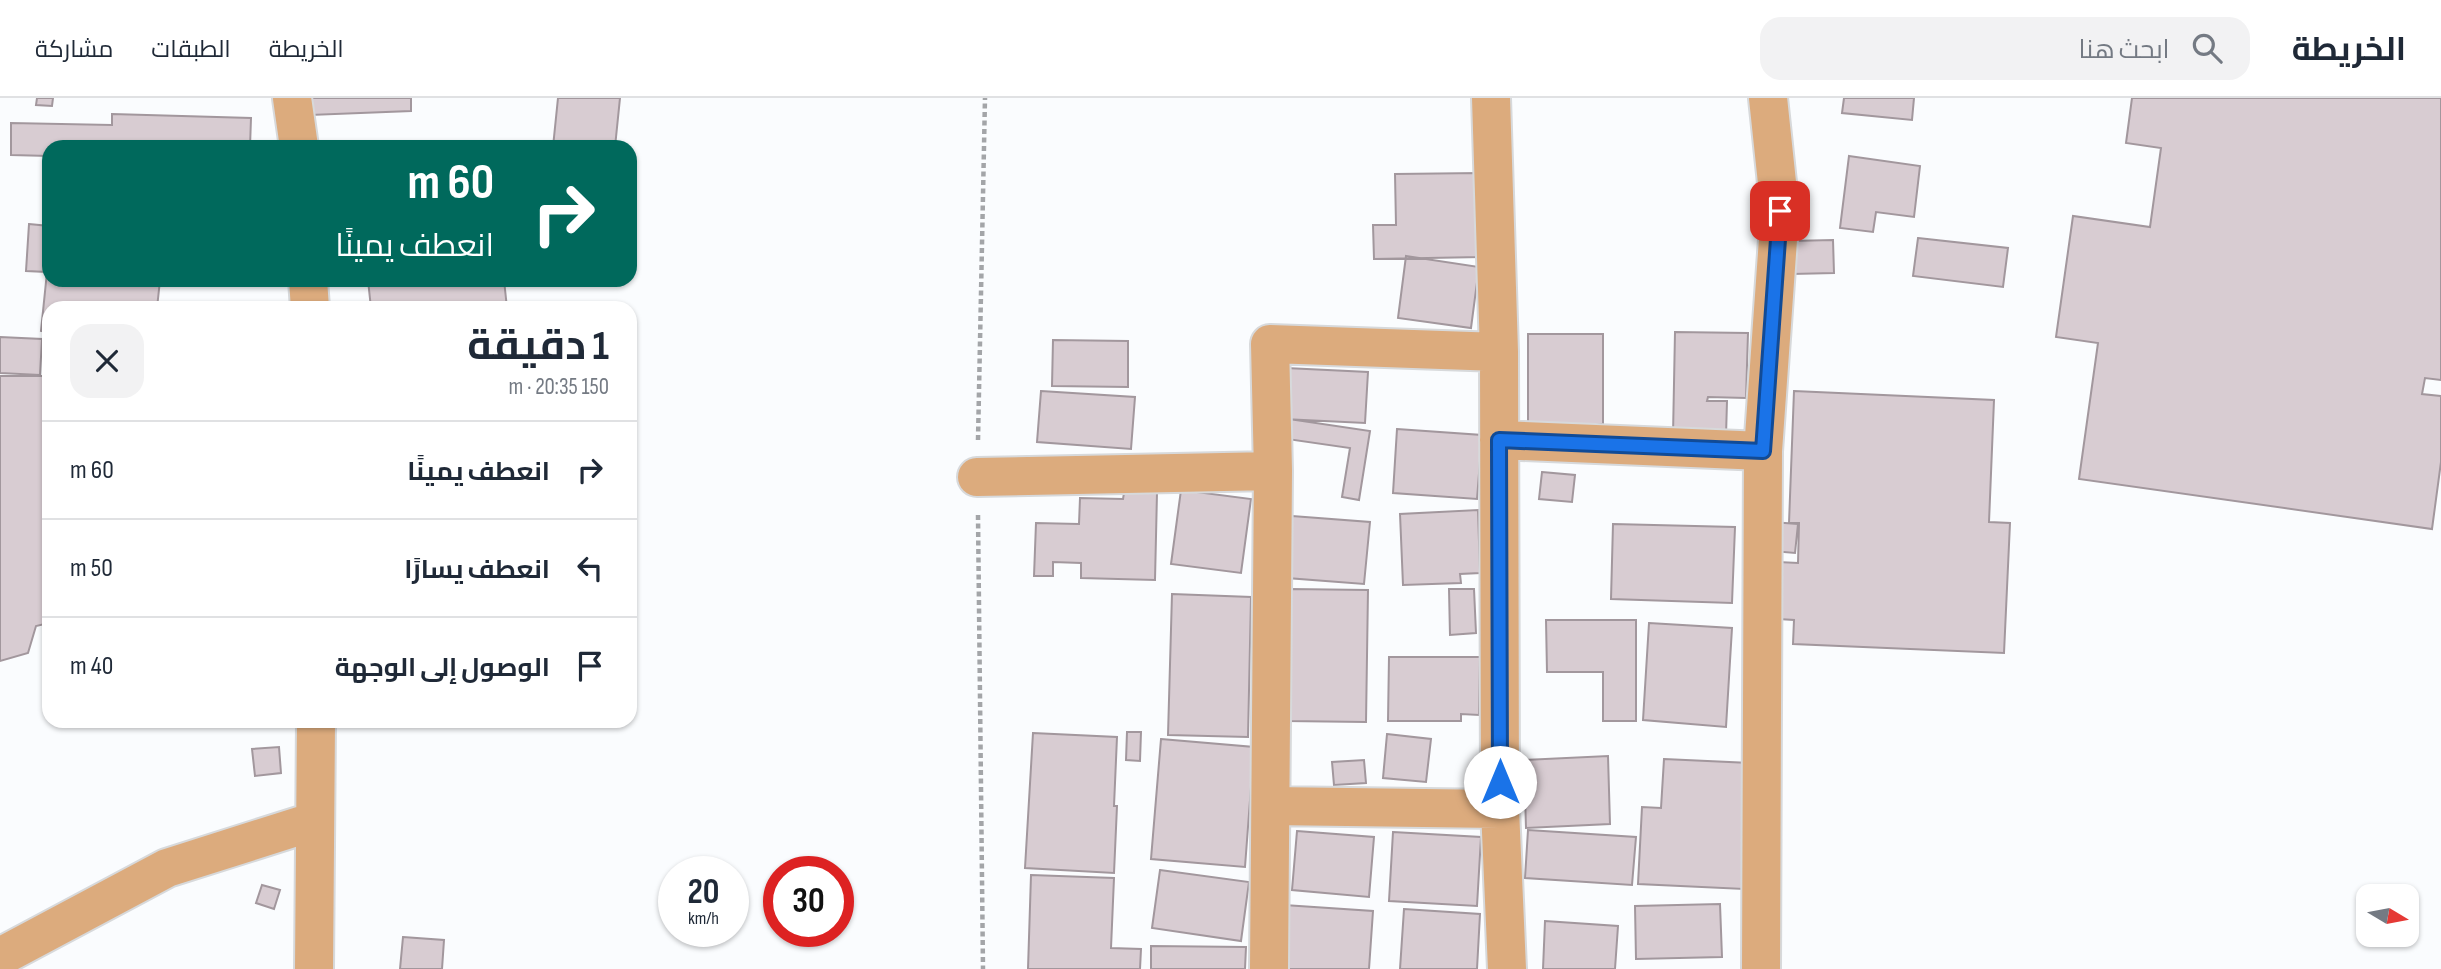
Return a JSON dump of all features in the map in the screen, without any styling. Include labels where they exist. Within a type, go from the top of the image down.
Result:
[{"type":"street","points":[[292,98],[298,140]]},
{"type":"street","points":[[1491,98],[1499,352],[1500,808],[1507,969]]},
{"type":"street","points":[[1761,969],[1763,451],[1780,211],[1768,98]]},
{"type":"street","points":[[1269,969],[1273,471],[1270,344],[1499,352]]},
{"type":"street","points":[[1499,440],[1763,451]]},
{"type":"street","points":[[977,477],[1273,471]]},
{"type":"street","points":[[314,969],[316,728]]},
{"type":"street","points":[[1270,806],[1500,808]]},
{"type":"street","points":[[0,957],[167,868],[315,821]]},
{"type":"path","points":[[983,969],[977,477],[985,98]]},
{"type":"building","points":[[37,98],[53,98],[52,106],[36,105]]},
{"type":"building","points":[[309,98],[411,98],[411,111],[310,115]]},
{"type":"building","points":[[558,98],[620,98],[616,140],[554,140]]},
{"type":"building","points":[[1844,98],[1914,98],[1912,120],[1842,113]]},
{"type":"building","points":[[2132,98],[2441,98],[2441,380],[2425,378],[2422,394],[2441,396],[2441,462],[2432,529],[2079,479],[2098,343],[2056,337],[2073,216],[2150,227],[2161,148],[2126,143]]},
{"type":"building","points":[[112,114],[251,118],[250,140],[42,140],[42,156],[11,155],[11,123],[112,125]]},
{"type":"building","points":[[1849,156],[1920,166],[1914,217],[1876,212],[1873,232],[1840,228]]},
{"type":"building","points":[[1480,173],[1481,257],[1374,259],[1373,225],[1396,225],[1395,174]]},
{"type":"building","points":[[29,224],[42,225],[42,272],[26,271]]},
{"type":"building","points":[[1918,238],[2008,248],[2003,287],[1913,276]]},
{"type":"building","points":[[1833,240],[1834,273],[1792,274],[1791,241]]},
{"type":"building","points":[[1406,256],[1479,267],[1471,328],[1398,318]]},
{"type":"building","points":[[45,287],[159,287],[158,301],[44,301]]},
{"type":"building","points":[[369,287],[505,287],[506,301],[370,301]]},
{"type":"building","points":[[1675,332],[1748,333],[1746,398],[1708,397],[1707,401],[1727,401],[1726,436],[1673,435]]},
{"type":"building","points":[[1528,334],[1603,334],[1603,424],[1528,424]]},
{"type":"building","points":[[0,337],[42,339],[40,375],[0,373]]},
{"type":"building","points":[[1053,340],[1128,341],[1128,387],[1052,386]]},
{"type":"building","points":[[1286,368],[1368,372],[1365,423],[1283,419]]},
{"type":"building","points":[[0,376],[42,376],[42,625],[36,626],[28,653],[0,661]]},
{"type":"building","points":[[1041,391],[1135,397],[1131,449],[1037,442]]},
{"type":"building","points":[[1794,391],[1994,400],[1989,522],[2010,523],[2004,653],[1793,644],[1794,620],[1776,619],[1778,562],[1798,563],[1799,523],[1789,523]]},
{"type":"building","points":[[1289,419],[1370,431],[1359,500],[1342,497],[1350,448],[1287,439]]},
{"type":"building","points":[[1397,429],[1482,435],[1477,499],[1393,493]]},
{"type":"building","points":[[1542,472],[1575,475],[1572,502],[1539,499]]},
{"type":"building","points":[[1181,490],[1251,499],[1241,573],[1171,564]]},
{"type":"building","points":[[1124,493],[1157,493],[1155,580],[1081,578],[1081,563],[1053,562],[1053,576],[1034,576],[1036,523],[1079,524],[1080,498],[1123,499]]},
{"type":"building","points":[[1478,510],[1480,573],[1460,574],[1461,583],[1403,585],[1400,514]]},
{"type":"building","points":[[1292,516],[1370,522],[1364,584],[1287,578]]},
{"type":"building","points":[[1773,522],[1798,524],[1795,553],[1771,551]]},
{"type":"building","points":[[1613,524],[1735,527],[1732,603],[1611,599]]},
{"type":"building","points":[[1290,589],[1368,590],[1366,722],[1286,721]]},
{"type":"building","points":[[1449,589],[1474,589],[1476,633],[1450,635]]},
{"type":"building","points":[[1172,594],[1251,597],[1248,737],[1168,735]]},
{"type":"building","points":[[1546,620],[1636,620],[1636,721],[1603,721],[1603,672],[1547,672]]},
{"type":"building","points":[[1649,623],[1732,628],[1726,727],[1643,720]]},
{"type":"building","points":[[1389,657],[1480,657],[1479,715],[1461,714],[1461,721],[1388,721]]},
{"type":"building","points":[[1127,732],[1141,732],[1140,761],[1126,760]]},
{"type":"building","points":[[1033,733],[1117,737],[1114,873],[1025,868]]},
{"type":"building","points":[[1387,734],[1431,739],[1426,782],[1383,778]]},
{"type":"building","points":[[1161,739],[1254,747],[1245,867],[1151,859]]},
{"type":"building","points":[[279,747],[281,773],[255,776],[252,749]]},
{"type":"building","points":[[1608,756],[1610,824],[1526,828],[1524,760]]},
{"type":"building","points":[[1664,759],[1750,763],[1744,889],[1638,884],[1642,807],[1661,808]]},
{"type":"building","points":[[1364,760],[1366,783],[1334,785],[1332,762]]},
{"type":"building","points":[[1528,830],[1636,837],[1632,885],[1525,878]]},
{"type":"building","points":[[1297,831],[1374,837],[1369,897],[1292,890]]},
{"type":"building","points":[[1393,832],[1481,837],[1477,906],[1389,901]]},
{"type":"building","points":[[1160,870],[1249,882],[1241,941],[1152,928]]},
{"type":"building","points":[[1031,875],[1114,878],[1111,948],[1141,949],[1140,969],[1028,969]]},
{"type":"building","points":[[262,885],[280,890],[274,909],[256,903]]},
{"type":"building","points":[[1720,904],[1722,957],[1636,959],[1635,906]]},
{"type":"building","points":[[1284,905],[1373,911],[1369,969],[1279,969]]},
{"type":"building","points":[[1404,909],[1480,914],[1477,969],[1400,969]]},
{"type":"building","points":[[1545,921],[1618,926],[1615,969],[1543,969]]},
{"type":"building","points":[[403,937],[444,940],[442,969],[400,969]]},
{"type":"building","points":[[1151,946],[1246,947],[1245,969],[1151,969]]},
{"type":"route","points":[[1500,782],[1499,440],[1763,451],[1780,211]]}]
